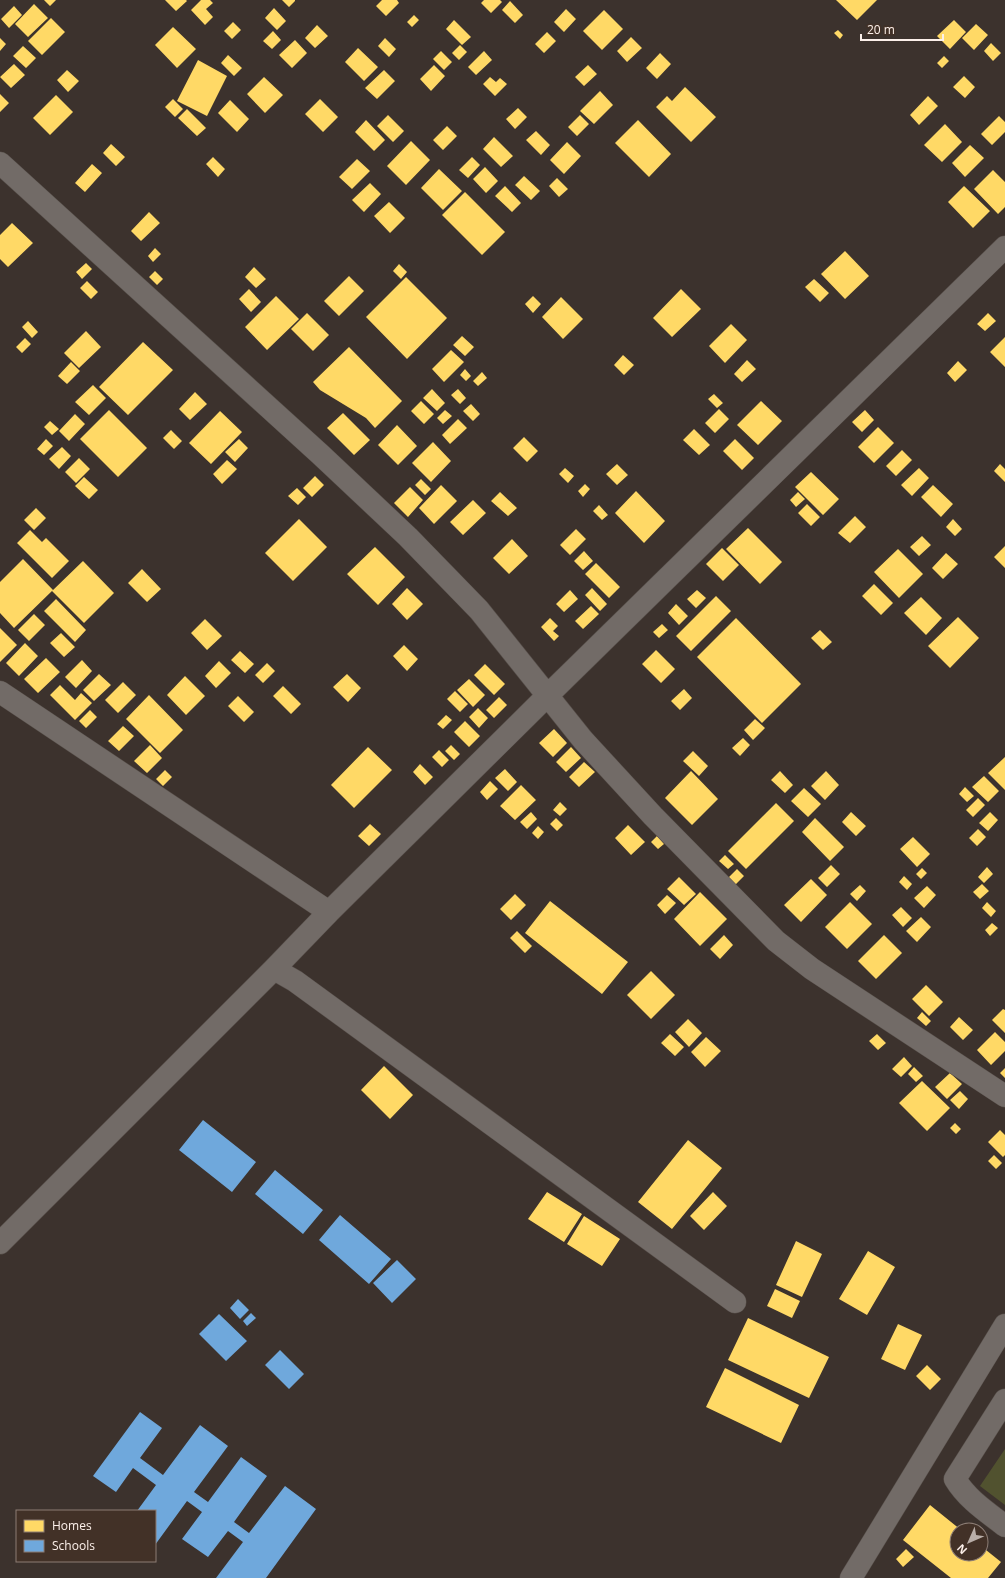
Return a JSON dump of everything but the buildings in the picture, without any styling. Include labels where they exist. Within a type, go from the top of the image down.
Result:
[{"type":"street","points":[[0,163],[321,455],[408,537],[479,610],[583,740],[653,816],[776,941],[812,969],[1005,1096]]},
{"type":"street","points":[[0,1243],[329,912],[1005,247]]},
{"type":"street","points":[[0,692],[329,912]]},
{"type":"street","points":[[274,969],[301,986],[735,1302]]},
{"type":"street","points":[[851,1578],[1005,1325]]},
{"type":"street","points":[[1005,1400],[955,1479],[970,1498],[1005,1526]]},
{"type":"green space","points":[[1005,1449],[1005,1505],[980,1486]]}]
